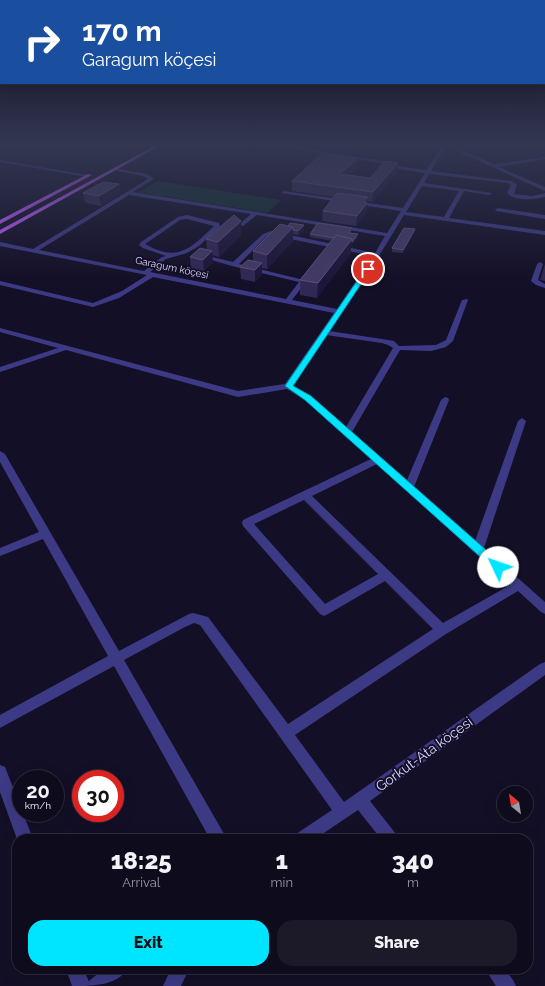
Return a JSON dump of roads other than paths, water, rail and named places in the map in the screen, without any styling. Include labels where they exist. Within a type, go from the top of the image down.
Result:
[{"type":"main road","points":[[0,222],[61,190]]},
{"type":"main road","points":[[0,232],[76,190]]},
{"type":"street","points":[[33,251],[133,190]]},
{"type":"street","points":[[288,386],[377,255],[416,190]]},
{"type":"street","points":[[462,190],[489,193]]},
{"type":"street","points":[[446,219],[462,190]]},
{"type":"street","points":[[511,190],[510,193],[512,195],[526,198],[535,198],[545,195]]},
{"type":"street","points":[[128,193],[389,235]]},
{"type":"street","points":[[284,193],[545,233]]},
{"type":"street","points":[[498,210],[545,217]]},
{"type":"street","points":[[243,224],[255,214]]},
{"type":"street","points":[[145,273],[164,258],[174,256],[185,252],[197,245],[218,226],[217,224],[187,217],[178,219],[142,245],[174,256]]},
{"type":"street","points":[[234,265],[265,235],[271,233],[377,255]]},
{"type":"street","name":"Garagum köçesi","points":[[0,244],[339,312]]},
{"type":"street","points":[[185,252],[304,282],[287,302]]},
{"type":"street","points":[[540,264],[534,281],[545,286]]},
{"type":"street","points":[[0,283],[93,305],[106,302],[132,289],[153,274]]},
{"type":"street","points":[[325,333],[382,341],[391,343],[397,348],[435,348],[445,345],[449,341],[465,300]]},
{"type":"street","points":[[0,330],[238,394],[288,386],[308,398],[545,609]]},
{"type":"street","points":[[0,370],[66,348]]},
{"type":"street","points":[[347,432],[397,348]]},
{"type":"street","points":[[409,487],[445,400]]},
{"type":"street","points":[[478,549],[522,421]]},
{"type":"street","points":[[0,454],[216,834]]},
{"type":"street","points":[[378,460],[247,523],[324,611],[385,575]]},
{"type":"street","points":[[305,496],[442,630]]},
{"type":"street","points":[[0,552],[46,534]]},
{"type":"street","points":[[286,733],[442,630],[519,585]]},
{"type":"street","points":[[0,722],[178,624],[193,618],[204,621],[342,812]]},
{"type":"street","name":"Gorkut-Ata köçesi","points":[[309,834],[360,800],[545,668]]},
{"type":"street","points":[[0,772],[23,834]]},
{"type":"street","points":[[360,800],[387,834]]},
{"type":"street","points":[[76,974],[81,986]]},
{"type":"street","points":[[96,986],[112,974]]},
{"type":"street","points":[[172,986],[178,974]]},
{"type":"street","points":[[498,974],[507,986]]}]
